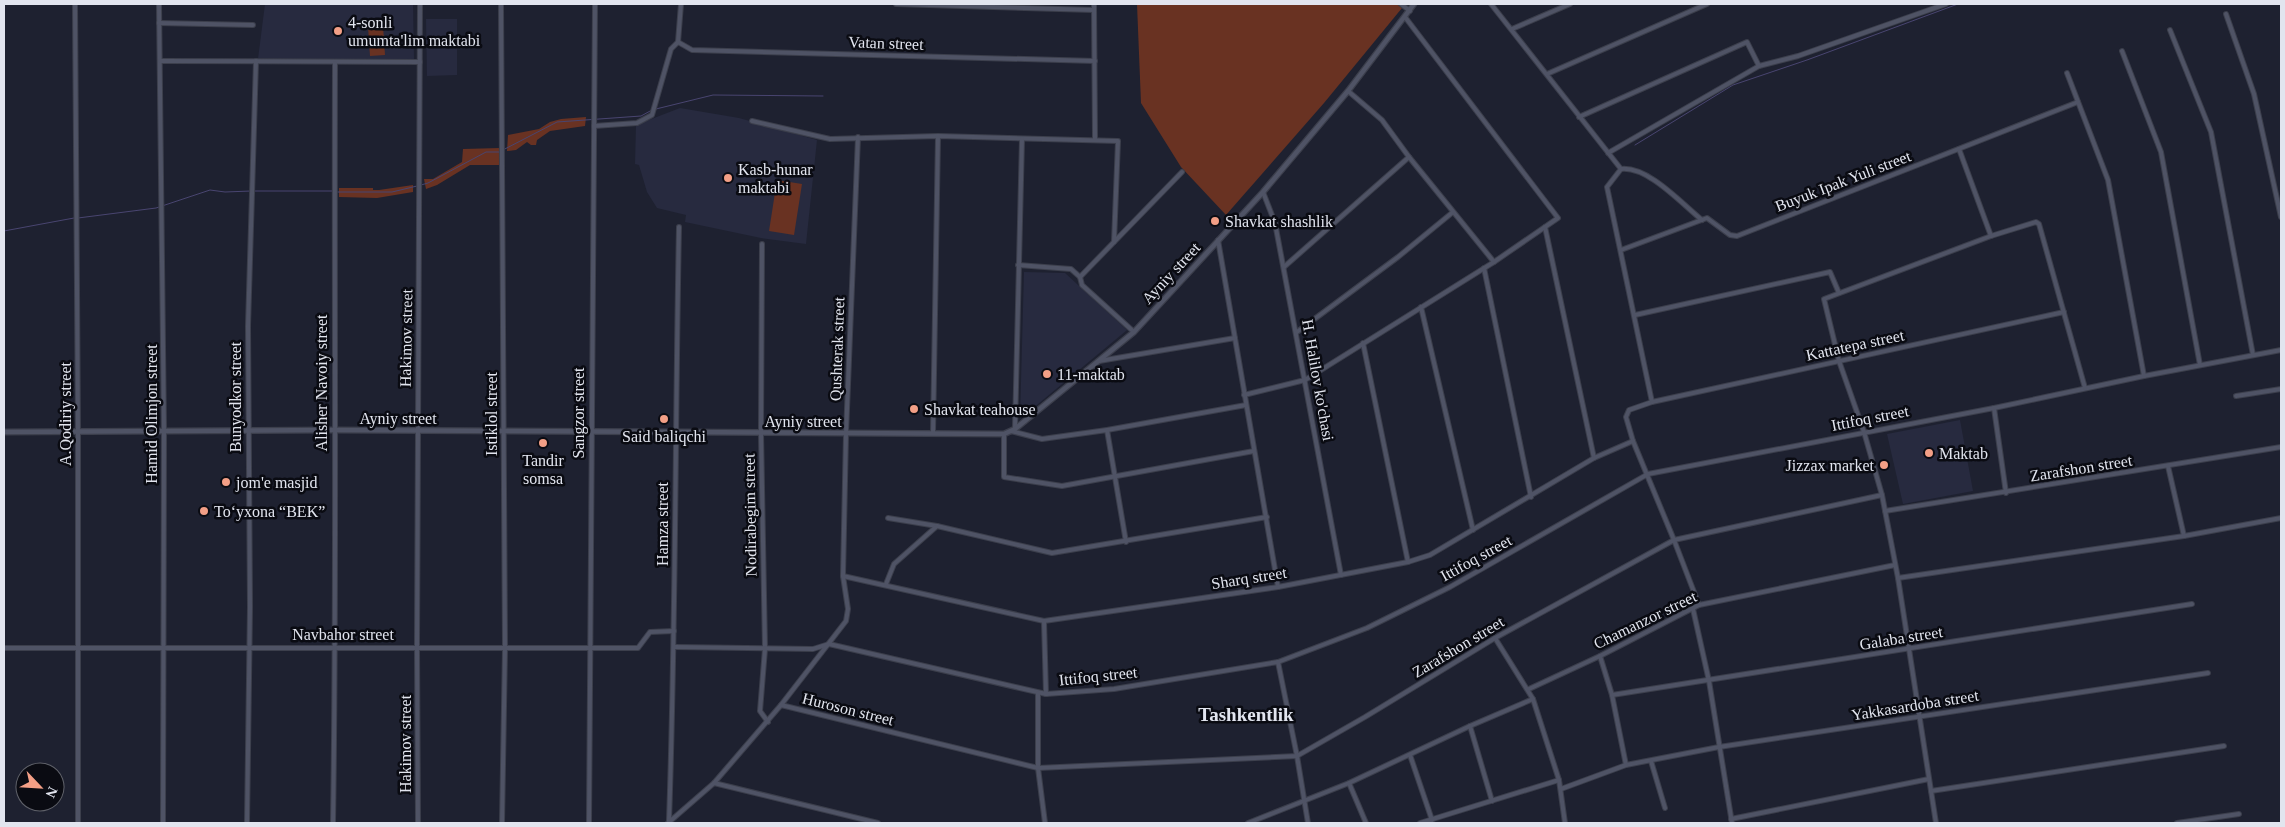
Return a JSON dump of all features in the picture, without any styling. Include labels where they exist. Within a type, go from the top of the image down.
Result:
[{"type":"street","name":"A.Qodiriy street","points":[[74,4],[78,432],[78,823]]},
{"type":"street","name":"Hamid Olimjon street","points":[[159,4],[164,432],[163,823]]},
{"type":"street","name":"Hakimov street","points":[[418,823],[420,4]]},
{"type":"street","name":"Istiklol street","points":[[502,4],[505,648],[502,823]]},
{"type":"street","name":"Sangzor street","points":[[589,823],[590,432],[595,4]]},
{"type":"street","points":[[594,126],[637,123],[652,115],[671,49],[678,42],[681,4]]},
{"type":"street","points":[[896,4],[1094,10]]},
{"type":"street","points":[[1094,4],[1095,139]]},
{"type":"street","points":[[1401,4],[1410,11]]},
{"type":"street","name":"Ayniy street","points":[[4,432],[333,430],[1004,434],[1013,430],[1134,332],[1263,192],[1348,91],[1414,4]]},
{"type":"street","points":[[1491,4],[1621,169]]},
{"type":"street","points":[[1512,29],[1570,4]]},
{"type":"street","points":[[1547,74],[1707,4]]},
{"type":"street","points":[[1608,153],[1759,66],[1798,56],[1946,4]]},
{"type":"street","points":[[2226,14],[2254,94],[2281,217]]},
{"type":"street","points":[[1244,395],[1305,380],[1494,262],[1558,218],[1405,17]]},
{"type":"street","points":[[160,23],[253,24]]},
{"type":"street","points":[[2170,30],[2211,132],[2253,355]]},
{"type":"street","name":"Vatan street","points":[[678,42],[692,50],[1095,61]]},
{"type":"street","points":[[1579,117],[1747,42],[1759,66]]},
{"type":"street","points":[[2122,50],[2161,152],[2200,365]]},
{"type":"street","points":[[160,61],[420,62]]},
{"type":"street","name":"Bunyodkor street","points":[[247,823],[250,646],[247,431],[248,326],[256,61]]},
{"type":"street","name":"Alisher Navoiy street","points":[[333,823],[336,646],[333,430],[335,63]]},
{"type":"street","points":[[2067,73],[2108,180],[2144,376]]},
{"type":"street","points":[[1348,91],[1382,120],[1409,157],[1494,262]]},
{"type":"street","name":"Buyuk Ipak Yuli street","points":[[1702,220],[1709,218],[1730,235],[1737,236],[2078,102]]},
{"type":"street","points":[[752,120],[830,138],[938,136],[1118,141],[1114,242]]},
{"type":"street","points":[[933,433],[938,136]]},
{"type":"street","name":"Qushterak street","points":[[782,705],[846,621],[848,609],[843,576],[846,434],[858,137]]},
{"type":"street","points":[[1022,138],[1013,430],[1042,440],[1246,405]]},
{"type":"street","points":[[1959,149],[1990,236]]},
{"type":"street","points":[[1284,267],[1409,157]]},
{"type":"street","points":[[1652,402],[1607,187],[1621,169],[1631,168],[1645,173],[1702,220]]},
{"type":"street","points":[[1080,277],[1182,172]]},
{"type":"street","name":"H. Halilov ko'chasi","points":[[1263,192],[1272,211],[1284,267],[1341,575]]},
{"type":"street","points":[[1297,332],[1398,257],[1453,212]]},
{"type":"street","points":[[1621,250],[1702,220]]},
{"type":"street","points":[[1936,823],[1898,578],[1882,495],[1864,432],[1839,361],[1824,299],[1990,236],[2032,222],[2039,224],[2085,388]]},
{"type":"street","name":"Hamza street","points":[[668,822],[675,647],[675,433],[680,227]]},
{"type":"street","points":[[1545,227],[1594,458]]},
{"type":"street","points":[[1218,240],[1278,587]]},
{"type":"street","name":"Nodirabegim street","points":[[762,244],[761,433],[765,649],[760,711],[768,722]]},
{"type":"street","points":[[1018,265],[1071,269],[1080,277],[1082,285],[1134,332]]},
{"type":"street","points":[[1484,268],[1531,498]]},
{"type":"street","points":[[1635,315],[1830,272],[1839,293]]},
{"type":"street","points":[[1421,306],[1473,530]]},
{"type":"street","name":"Kattatepa street","points":[[1632,441],[1627,414],[1629,410],[1652,402],[2064,312]]},
{"type":"street","points":[[1095,362],[1234,338]]},
{"type":"street","points":[[1363,343],[1408,562]]},
{"type":"street","name":"Ittifoq street","points":[[675,647],[813,649],[829,644],[1046,694],[1114,689],[1278,662],[1367,628],[1450,587],[1648,474],[1994,408],[2144,376],[2281,350]]},
{"type":"street","points":[[2236,396],[2281,388]]},
{"type":"street","points":[[1994,408],[2006,493]]},
{"type":"street","points":[[1107,430],[1126,542]]},
{"type":"street","points":[[1004,434],[1004,476],[1062,486],[1254,451]]},
{"type":"street","points":[[1632,441],[1648,474],[1699,605]]},
{"type":"street","name":"Sharq street","points":[[843,576],[886,584],[1044,621],[1278,587],[1430,556],[1531,498],[1594,458],[1632,441]]},
{"type":"street","name":"Zarafshon street","points":[[1885,511],[2006,493],[2281,447]]},
{"type":"street","points":[[2168,466],[2184,536]]},
{"type":"street","name":"Zarafshon street","points":[[1038,768],[1297,756],[1365,718],[1496,638],[1674,540],[1882,495]]},
{"type":"street","points":[[888,518],[937,526],[1052,553],[1267,517]]},
{"type":"street","points":[[1898,578],[2184,536],[2281,518]]},
{"type":"street","points":[[886,584],[894,564],[937,526]]},
{"type":"street","name":"Chamanzor street","points":[[1529,689],[1600,656],[1699,605],[1894,564]]},
{"type":"street","name":"Galaba street","points":[[1612,695],[1909,650],[2192,604]]},
{"type":"street","points":[[1693,609],[1709,680],[1731,821],[1929,779]]},
{"type":"street","points":[[1044,621],[1046,694]]},
{"type":"street","name":"Navbahor street","points":[[4,648],[78,649],[250,646],[638,648],[650,632],[674,631]]},
{"type":"street","points":[[1496,638],[1529,689],[1533,699],[1560,780],[1565,823]]},
{"type":"street","points":[[1600,656],[1612,695],[1626,765]]},
{"type":"street","points":[[1278,662],[1308,823]]},
{"type":"street","name":"Yakkasardoba street","points":[[1561,789],[1626,765],[1719,747],[2208,673]]},
{"type":"street","points":[[1038,693],[1038,768],[1045,823]]},
{"type":"street","points":[[1248,823],[1349,783],[1470,726],[1533,699]]},
{"type":"street","name":"Huroson street","points":[[668,822],[714,784],[782,705],[1038,768]]},
{"type":"street","points":[[1470,726],[1492,801]]},
{"type":"street","points":[[1931,791],[2224,746]]},
{"type":"street","points":[[1410,755],[1432,820]]},
{"type":"street","points":[[1651,761],[1665,808]]},
{"type":"street","points":[[1420,823],[1560,780]]},
{"type":"street","points":[[1349,783],[1366,823]]},
{"type":"street","points":[[714,784],[878,823]]},
{"type":"street","points":[[2177,823],[2239,814]]},
{"type":"shaded area","name":"4-sonli umumta'lim maktabi","points":[[265,4],[413,4],[414,61],[258,59]]},
{"type":"shaded area","points":[[1137,4],[1397,4],[1402,8],[1324,103],[1226,215],[1181,167],[1141,103]]},
{"type":"shaded area","points":[[426,19],[457,19],[457,75],[427,76]]},
{"type":"shaded area","points":[[383,26],[385,55],[370,56],[368,27]]},
{"type":"shaded area","name":"Kasb-hunar maktabi","points":[[680,108],[739,118],[817,140],[806,244],[761,238],[685,222],[686,215],[657,208],[647,192],[639,165],[635,164],[636,125]]},
{"type":"shaded area","points":[[586,117],[585,126],[550,131],[537,140],[536,145],[531,145],[527,142],[516,150],[507,151],[508,135],[539,129],[550,122],[561,119]]},
{"type":"shaded area","points":[[500,148],[500,165],[470,165],[437,185],[426,189],[424,179],[433,179],[462,162],[463,149]]},
{"type":"shaded area","points":[[777,180],[802,184],[794,235],[769,231]]},
{"type":"shaded area","points":[[413,185],[413,192],[377,198],[339,197],[339,188],[373,188],[373,190],[379,190]]},
{"type":"shaded area","name":"11-maktab","points":[[1024,272],[1065,273],[1127,330],[1020,419]]},
{"type":"shaded area","name":"Maktab","points":[[1960,420],[1973,491],[1903,504],[1887,434]]},
{"type":"waterway","points":[[1635,145],[1733,85],[1807,60],[1958,4]]},
{"type":"waterway","points":[[656,109],[713,95],[823,96]]},
{"type":"waterway","points":[[421,185],[486,152],[499,152],[557,122],[641,116],[652,110]]},
{"type":"waterway","points":[[337,192],[392,192],[417,186]]},
{"type":"waterway","points":[[78,218],[156,208],[210,190],[225,192],[251,191]]},
{"type":"waterway","points":[[255,191],[333,191]]},
{"type":"waterway","points":[[4,231],[74,218]]},
{"type":"place","name":"4-sonli umumta'lim maktabi","points":[[338,31]]},
{"type":"place","name":"Kasb-hunar maktabi","points":[[728,178]]},
{"type":"place","name":"Shavkat shashlik","points":[[1215,221]]},
{"type":"place","name":"11-maktab","points":[[1047,374]]},
{"type":"place","name":"Shavkat teahouse","points":[[914,409]]},
{"type":"place","name":"Said baliqchi","points":[[664,419]]},
{"type":"place","name":"Tandir somsa","points":[[543,443]]},
{"type":"place","name":"Maktab","points":[[1929,453]]},
{"type":"place","name":"Jizzax market","points":[[1884,465]]},
{"type":"place","name":"jom'e masjid","points":[[226,482]]},
{"type":"place","name":"To‘yxona “BEK”","points":[[204,511]]},
{"type":"district","name":"Tashkentlik","points":[[1246,714]]}]
